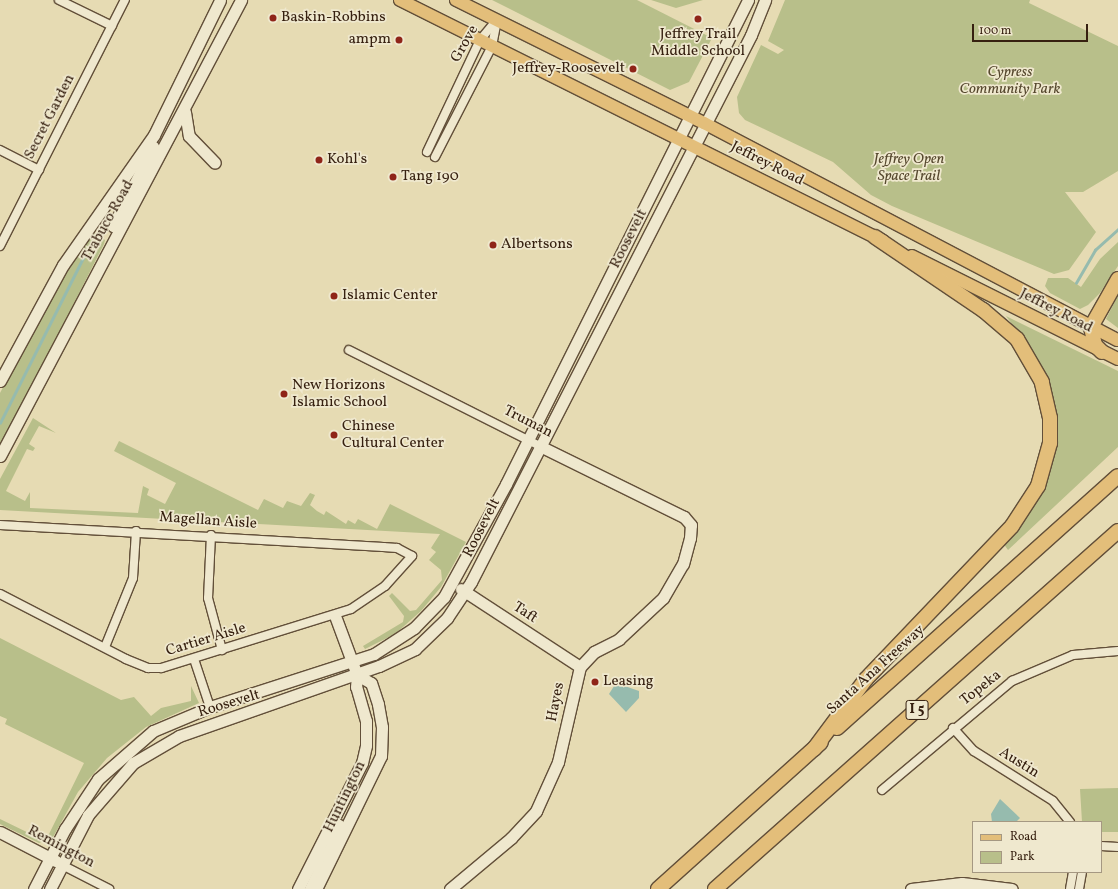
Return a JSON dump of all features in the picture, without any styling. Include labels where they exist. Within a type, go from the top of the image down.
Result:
[{"type":"highway","points":[[814,749],[866,679],[1028,505],[1038,486],[1050,443],[1050,418],[1044,388],[1017,339],[983,310],[875,237]]},
{"type":"highway","points":[[1102,352],[1094,345],[1091,327],[1118,279]]},
{"type":"highway","points":[[1099,494],[1118,473]]},
{"type":"highway","name":"Santa Ana Freeway","points":[[658,889],[1118,476]]},
{"type":"highway","name":"I 5","points":[[715,889],[1118,531]]},
{"type":"main road","name":"Jeffrey Road","points":[[400,0],[679,138],[1118,359]]},
{"type":"main road","name":"Jeffrey Road","points":[[456,0],[704,123],[1118,340]]},
{"type":"street","points":[[59,0],[112,26]]},
{"type":"street","name":"Secret Garden","points":[[0,246],[125,0]]},
{"type":"street","name":"Trabuco Road","points":[[0,381],[37,308],[154,135],[220,0]]},
{"type":"street","name":"Trabuco Road","points":[[0,456],[117,229],[186,108],[241,0]]},
{"type":"street","name":"Roosevelt","points":[[34,889],[50,857],[98,779],[127,751],[153,731],[210,707],[353,664],[414,628],[454,584],[528,440],[748,0]]},
{"type":"street","name":"Roosevelt","points":[[50,889],[88,815],[133,763],[179,736],[357,675],[415,649],[447,618],[466,592],[765,0]]},
{"type":"street","name":"Grove","points":[[427,152],[480,40],[497,21]]},
{"type":"street","name":"Grove","points":[[435,157],[492,46],[497,21]]},
{"type":"street","points":[[186,108],[186,130],[215,163]]},
{"type":"street","points":[[97,218],[117,229],[152,151],[154,135]]},
{"type":"street","points":[[0,150],[39,170]]},
{"type":"street","points":[[598,298],[612,305]]},
{"type":"street","name":"Truman","points":[[349,350],[684,517],[691,525]]},
{"type":"street","name":"Magellan Aisle","points":[[0,525],[211,535],[397,548],[412,556]]},
{"type":"street","name":"Hayes","points":[[450,889],[511,838],[536,811],[558,762],[580,667],[594,652],[619,639],[663,598],[683,564],[691,525]]},
{"type":"street","points":[[105,647],[133,578],[136,531]]},
{"type":"street","points":[[211,535],[208,598],[222,650]]},
{"type":"street","name":"Cartier Aisle","points":[[0,594],[148,668],[161,668],[335,616],[385,586],[412,556]]},
{"type":"street","name":"Taft","points":[[454,584],[580,667]]},
{"type":"street","name":"Huntington","points":[[316,889],[362,763],[366,745],[366,722],[356,687],[357,675],[335,616]]},
{"type":"street","name":"Topeka","points":[[882,790],[953,728],[1012,680],[1073,655],[1118,651]]},
{"type":"street","points":[[194,659],[210,707]]},
{"type":"street","name":"Huntington","points":[[298,889],[378,768],[382,742],[381,715],[371,683],[357,675]]},
{"type":"street","name":"Austin","points":[[953,728],[974,751],[1053,801],[1069,821]]},
{"type":"street","name":"Huntington","points":[[309,889],[340,824]]},
{"type":"street","name":"Remington","points":[[0,832],[109,889]]},
{"type":"street","points":[[1102,846],[1118,847]]},
{"type":"street","points":[[1070,889],[1073,873]]},
{"type":"street","points":[[1079,889],[1082,873]]},
{"type":"street","points":[[911,889],[938,887],[1012,889]]},
{"type":"green space","points":[[492,0],[637,0],[712,38],[689,82],[670,90]]},
{"type":"green space","points":[[651,0],[703,0],[676,8]]},
{"type":"green space","name":"Cypress Community Park","points":[[785,0],[1030,0],[1029,3],[1118,46],[1118,171],[1083,192],[1065,192],[1096,232],[1069,270],[1054,274],[892,206],[871,195],[833,162],[745,120],[739,113],[737,97],[761,45],[778,54],[784,50],[768,41]]},
{"type":"green space","points":[[93,232],[105,240],[104,244],[0,449],[0,393],[57,285]]},
{"type":"green space","points":[[1118,242],[1118,266],[1100,293],[1088,305],[1080,309],[1050,293],[1045,286],[1048,278],[1068,278],[1081,287],[1100,259]]},
{"type":"green space","points":[[1118,295],[1118,328],[1106,319]]},
{"type":"green space","points":[[1006,316],[1118,371],[1118,447],[1008,550],[1003,543],[1037,501],[1054,453],[1048,381],[1036,356]]},
{"type":"green space","points":[[33,418],[56,433],[39,426],[29,444],[35,448],[33,451],[27,449],[6,491],[25,501],[30,492],[30,508],[138,513],[143,486],[149,489],[147,495],[165,504],[176,483],[114,451],[119,441],[258,510],[264,499],[283,508],[287,501],[301,506],[310,493],[315,495],[310,505],[324,515],[326,511],[346,524],[348,520],[355,524],[358,519],[377,529],[390,504],[466,542],[441,587],[421,611],[395,634],[365,649],[363,646],[403,622],[404,616],[389,596],[392,593],[410,611],[416,610],[442,580],[441,570],[429,560],[436,552],[431,548],[440,534],[0,510],[0,479]]},
{"type":"green space","points":[[0,638],[121,700],[134,697],[151,716],[161,708],[191,701],[191,686],[199,703],[146,727],[107,758],[78,792],[52,839],[39,843],[0,824],[0,819],[39,838],[49,834],[84,763],[5,724],[7,719],[0,716]]},
{"type":"green space","points":[[1118,788],[1118,832],[1102,832],[1102,821],[1082,821],[1080,789]]},
{"type":"water","points":[[616,683],[639,691],[639,698],[626,712],[609,694]]},
{"type":"water","points":[[1000,799],[1020,818],[1017,821],[992,821],[991,814]]},
{"type":"waterway","points":[[1076,283],[1095,250],[1118,229]]},
{"type":"waterway","points":[[0,423],[87,250]]},
{"type":"place","name":"Baskin-Robbins","points":[[273,18]]},
{"type":"place","name":"Jeffrey Trail Middle School","points":[[698,19]]},
{"type":"place","name":"ampm","points":[[399,40]]},
{"type":"place","name":"Jeffrey-Roosevelt","points":[[633,69]]},
{"type":"place","name":"Kohl's","points":[[319,160]]},
{"type":"place","name":"Tang 190","points":[[393,177]]},
{"type":"place","name":"Albertsons","points":[[493,245]]},
{"type":"place","name":"Islamic Center","points":[[334,296]]},
{"type":"place","name":"New Horizons Islamic School","points":[[284,394]]},
{"type":"place","name":"Chinese Cultural Center","points":[[334,435]]},
{"type":"place","name":"Leasing","points":[[595,682]]},
{"type":"park label","name":"Jeffrey Open Space Trail","points":[[909,168]]}]
